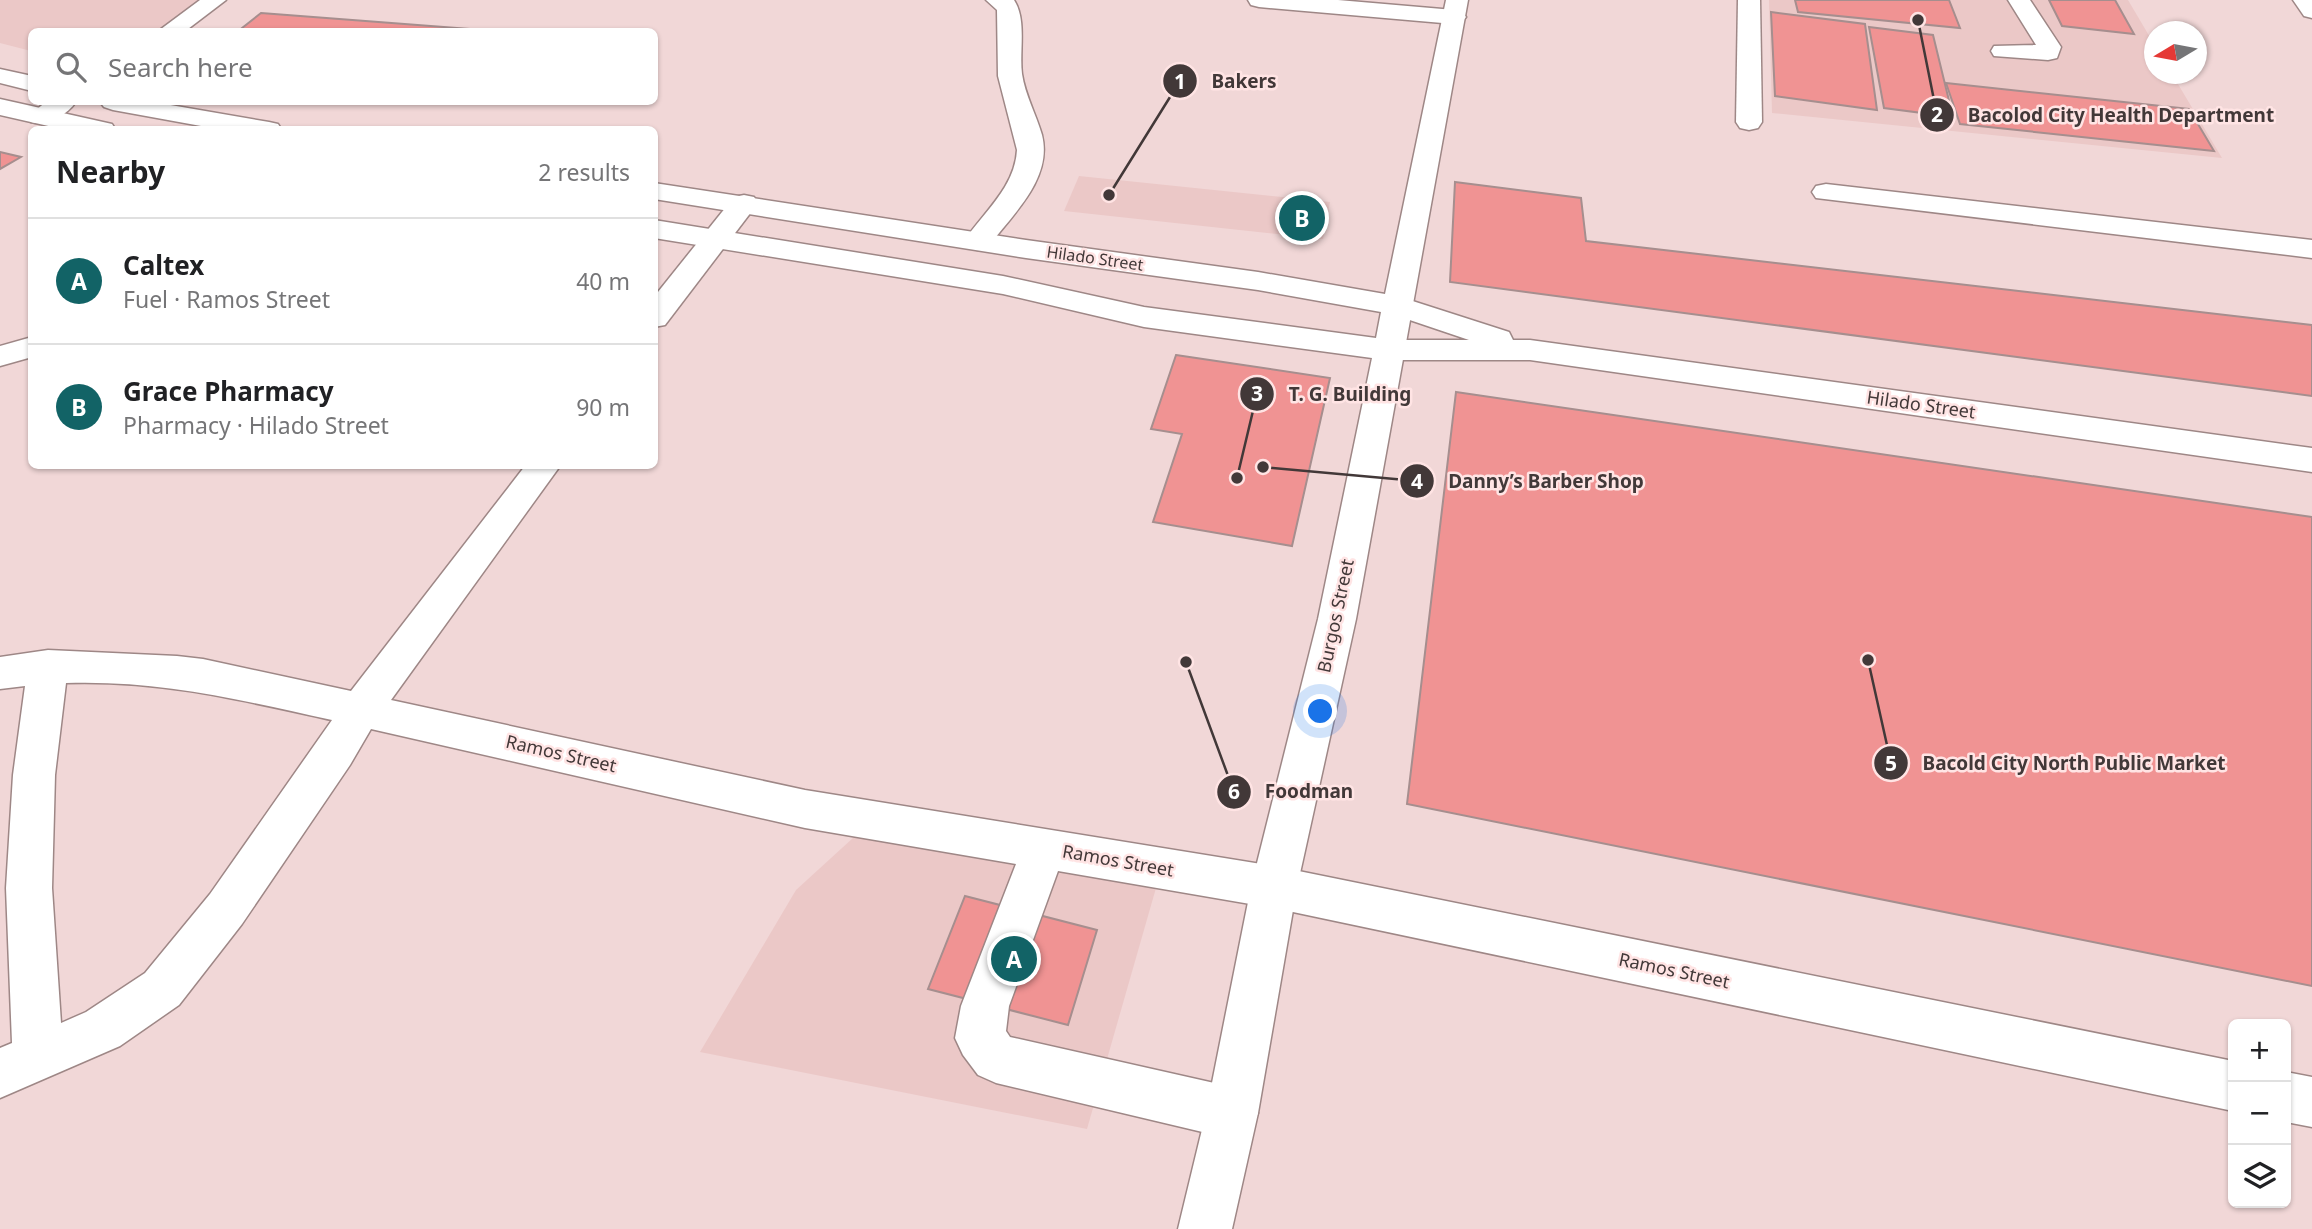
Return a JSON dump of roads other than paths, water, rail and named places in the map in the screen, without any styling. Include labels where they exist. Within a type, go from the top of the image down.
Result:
[{"type":"street","points":[[174,28],[215,0]]},
{"type":"street","points":[[978,241],[1026,174],[1031,158],[1030,133],[1015,104],[1010,75],[1009,10],[1004,3],[997,0]]},
{"type":"street","points":[[1259,0],[1455,8]]},
{"type":"street","points":[[1749,0],[1749,122]]},
{"type":"street","points":[[2003,51],[2048,53],[2049,47],[2019,0]]},
{"type":"street","points":[[2304,0],[2312,11]]},
{"type":"street","name":"Burgos Street","points":[[1205,1229],[1232,1113],[1274,887],[1337,619],[1455,8]]},
{"type":"street","points":[[0,76],[28,83]]},
{"type":"street","points":[[40,117],[58,105]]},
{"type":"street","points":[[130,105],[247,126]]},
{"type":"street","points":[[0,107],[84,126]]},
{"type":"street","name":"Hilado Street","points":[[658,192],[1026,249],[1258,281],[1397,305],[1530,350]]},
{"type":"street","points":[[1826,192],[2312,249]]},
{"type":"street","points":[[658,313],[713,239],[744,203]]},
{"type":"street","name":"Hilado Street","points":[[658,230],[1003,285],[1144,317],[1389,349],[1530,350],[2312,460]]},
{"type":"street","points":[[1003,285],[1026,249]]},
{"type":"street","points":[[0,356],[28,348]]},
{"type":"street","points":[[48,666],[34,775],[19,1066],[103,1028],[162,989],[226,909],[335,752],[361,709],[541,469]]},
{"type":"street","name":"Ramos Street","points":[[0,673],[48,666],[121,666],[203,675],[805,809],[1274,887],[2228,1085]]},
{"type":"street","points":[[1044,848],[985,1006],[980,1038],[996,1058],[1232,1113]]},
{"type":"street","points":[[2291,1098],[2312,1102]]},
{"type":"place","name":"Bacolod City Health Department","points":[[1918,20]]},
{"type":"place","name":"Bakers","points":[[1109,195]]},
{"type":"place","name":"Grace Pharmacy","points":[[1302,218]]},
{"type":"place","name":"Danny’s Barber Shop","points":[[1263,467]]},
{"type":"place","name":"T. G. Building","points":[[1237,478]]},
{"type":"place","name":"Bacold City North Public Market","points":[[1868,660]]},
{"type":"place","name":"Foodman","points":[[1186,662]]},
{"type":"place","name":"Caltex","points":[[1014,959]]}]
